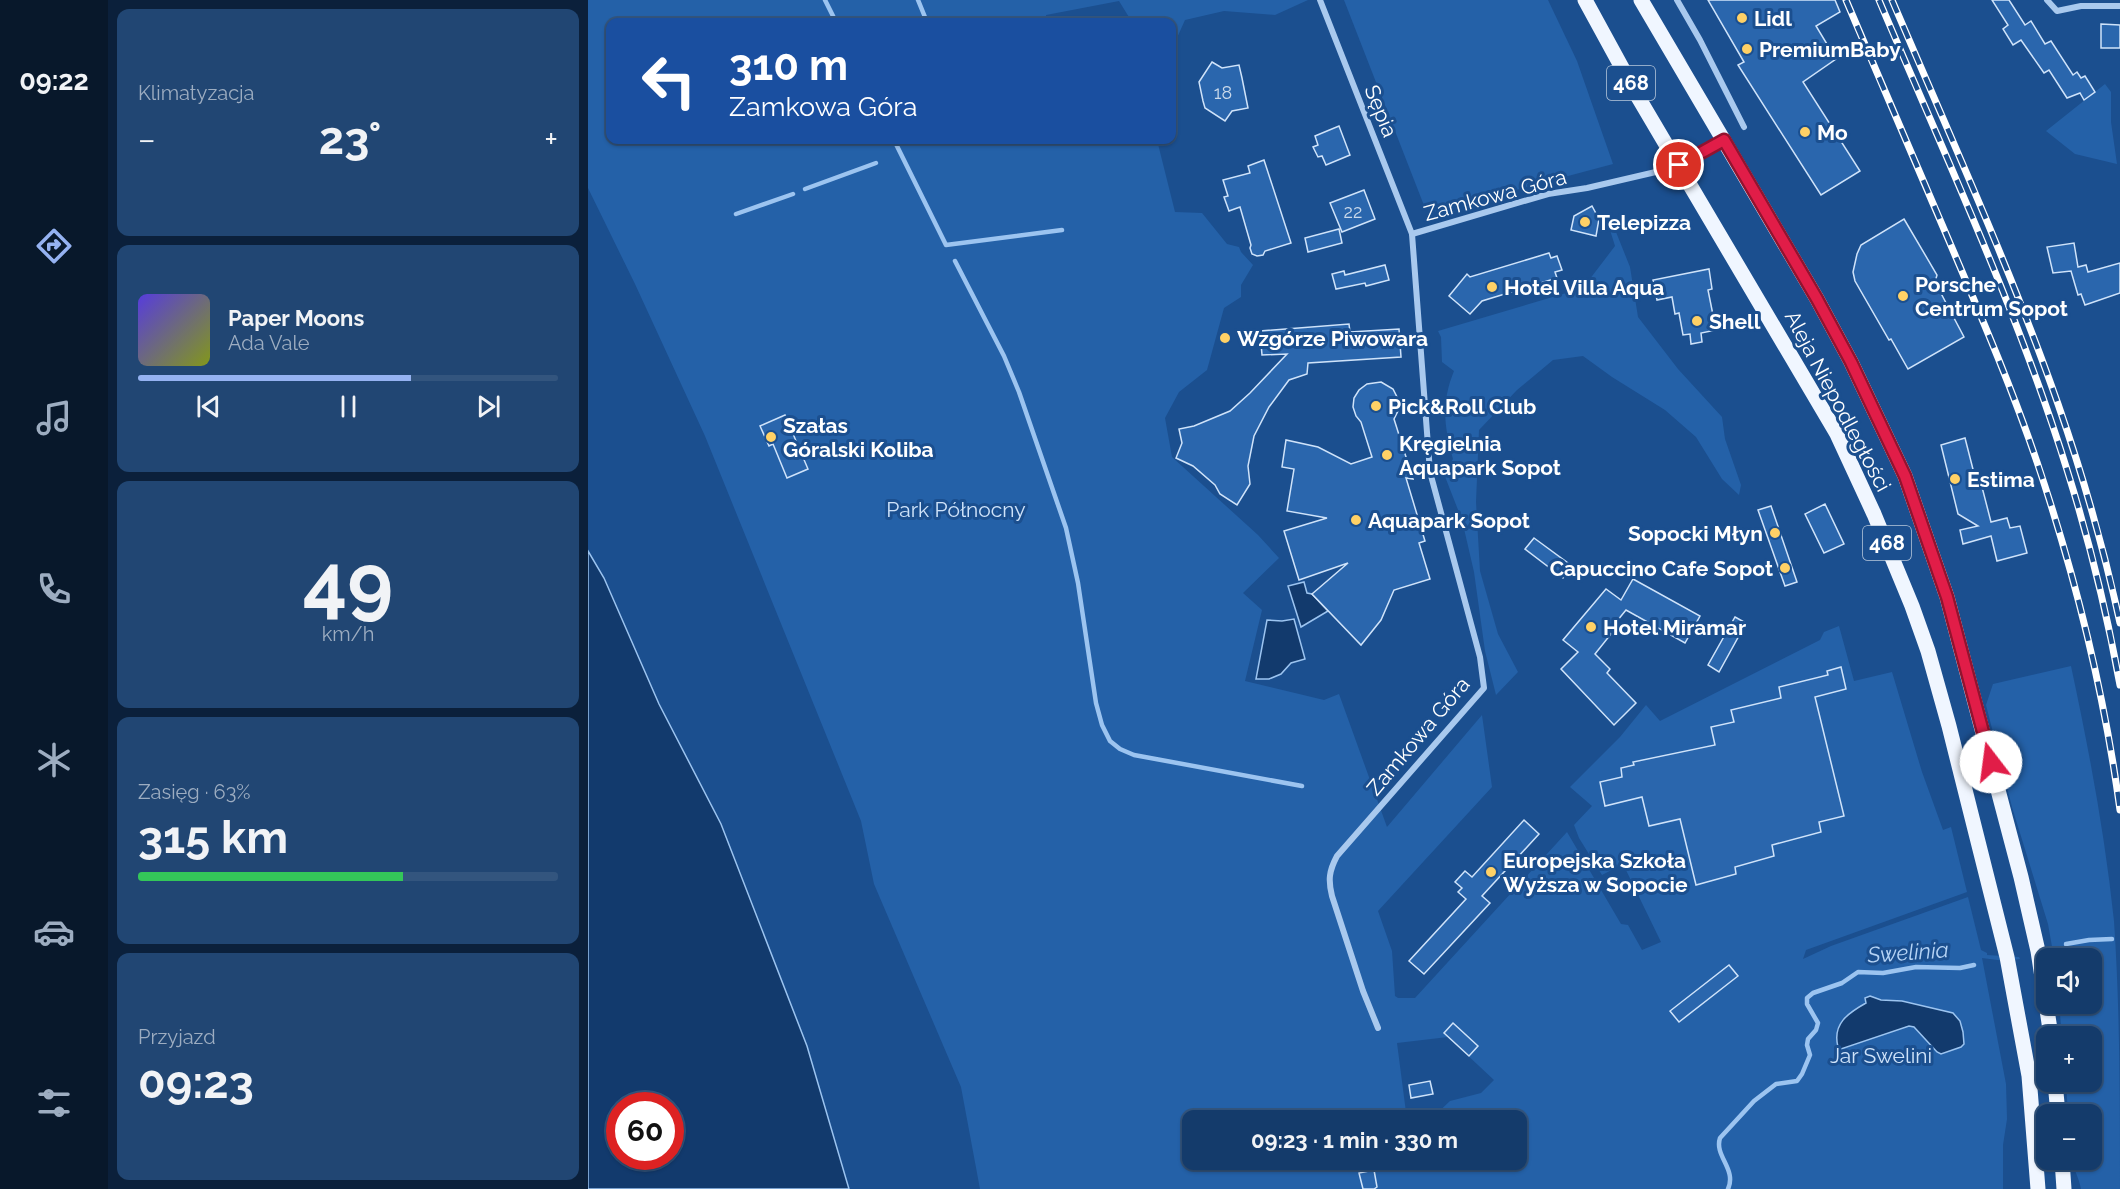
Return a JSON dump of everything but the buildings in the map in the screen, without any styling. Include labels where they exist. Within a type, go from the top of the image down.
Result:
[{"type":"main road","name":"Aleja Niepodległości","points":[[1585,0],[1626,75],[1837,434],[1892,556],[1928,651],[2007,957],[2029,1076],[2038,1189]]},
{"type":"main road","name":"Aleja Niepodległości","points":[[1641,0],[1823,309],[1905,476],[1950,607],[2021,877],[2037,951],[2049,1026]]},
{"type":"main road","points":[[2063,1170],[2064,1189]]},
{"type":"street","name":"Sępia","points":[[1320,0],[1412,234]]},
{"type":"street","points":[[1677,0],[1744,127]]},
{"type":"street","points":[[2047,0],[2057,11],[2081,6],[2120,6]]},
{"type":"street","name":"Zamkowa Góra","points":[[1378,1028],[1363,991],[1332,896],[1329,880],[1330,869],[1337,856],[1485,688],[1480,657],[1430,472],[1412,234],[1548,194],[1616,182],[1660,171],[1679,165],[1724,140]]},
{"type":"green space","points":[[588,0],[1308,0],[1275,15],[1224,11],[1185,20],[1176,40],[1176,18],[1130,18],[1119,1],[1046,15],[1046,18],[606,18],[606,144],[1158,144],[1175,212],[1202,213],[1227,244],[1239,247],[1253,265],[1241,285],[1241,297],[1224,308],[1207,370],[1179,392],[1165,418],[1172,457],[1258,535],[1279,558],[1243,593],[1262,610],[1245,681],[1324,700],[1339,694],[1387,827],[1482,715],[1492,787],[1378,911],[1392,951],[1395,996],[1398,998],[1415,998],[1567,832],[1621,924],[1628,925],[1642,950],[1661,942],[1623,864],[1602,875],[1579,838],[1574,825],[1592,806],[1570,787],[1620,737],[1646,705],[1660,721],[1820,640],[1824,632],[1839,626],[1854,681],[1892,672],[1922,772],[1943,830],[1951,827],[1967,892],[1806,950],[1803,959],[1831,946],[1968,897],[1981,950],[1987,955],[2019,957],[2020,959],[2005,961],[1982,958],[2006,1084],[2007,1119],[2003,1145],[2003,1189],[980,1189],[961,1087],[874,884],[861,821],[705,436],[588,188]],"holes":[[[1448,1037],[1494,1080],[1481,1093],[1450,1101],[1441,1110],[1527,1110],[1527,1170],[1182,1170],[1182,1110],[1406,1110],[1397,1043]]]},
{"type":"green space","points":[[1344,0],[1548,0],[1577,61],[1613,164],[1433,212],[1425,208]]},
{"type":"green space","points":[[2105,84],[2111,92],[2111,122],[2117,164],[2075,154],[2046,131]]},
{"type":"green space","points":[[1612,222],[1630,267],[1638,317],[1678,369],[1722,417],[1725,439],[1741,485],[1739,495],[1722,479],[1696,437],[1665,410],[1583,356],[1553,360],[1517,390],[1479,430],[1476,502],[1480,571],[1498,634],[1518,672],[1496,695],[1485,651],[1474,572],[1462,520],[1444,474],[1453,459],[1445,415],[1447,394],[1454,371],[1442,362],[1441,337],[1438,331],[1583,288],[1615,246],[1610,230]]},
{"type":"green space","points":[[2071,666],[2096,793],[2114,921],[2119,1021],[2120,1189],[2081,1189],[2075,1170],[2102,1170],[2102,1104],[2067,1104],[2067,1092],[2102,1092],[2102,1026],[2061,1026],[2060,1014],[2102,1014],[2102,948],[2052,948],[2048,924],[2012,807],[1986,705],[1993,684]]},
{"type":"shaded area","points":[[588,551],[604,578],[659,704],[721,824],[807,1046],[849,1189],[588,1189]]},
{"type":"shaded area","points":[[1304,582],[1307,593],[1312,594],[1328,611],[1301,627],[1288,586]]},
{"type":"shaded area","points":[[1294,619],[1305,659],[1291,663],[1281,674],[1269,679],[1256,679],[1267,620]]},
{"type":"shaded area","points":[[1870,996],[1953,1013],[1960,1021],[1964,1044],[1941,1054],[1914,1027],[1909,1026],[1841,1049],[1838,1047],[1837,1039],[1839,1026],[1848,1015],[1866,1003],[1865,998]]},
{"type":"waterway","points":[[825,0],[834,18]]},
{"type":"waterway","points":[[918,0],[925,18]]},
{"type":"waterway","points":[[896,144],[946,245],[1062,230]]},
{"type":"waterway","points":[[805,189],[876,163]]},
{"type":"waterway","points":[[736,214],[793,194]]},
{"type":"waterway","points":[[955,261],[1004,356],[1019,392],[1066,528],[1078,583],[1096,703],[1102,725],[1110,741],[1120,749],[1134,755],[1302,786]]},
{"type":"waterway","name":"Swelinia","points":[[2066,944],[2112,939]]},
{"type":"waterway","name":"Swelinia","points":[[1728,1189],[1730,1175],[1720,1151],[1720,1138],[1754,1101],[1776,1084],[1797,1081],[1802,1074],[1810,1055],[1808,1039],[1816,1030],[1818,1023],[1807,1004],[1807,998],[1813,993],[1842,983],[1858,972],[1883,973],[1916,967],[1960,968],[1974,965]]},
{"type":"railway","points":[[1846,0],[1987,332],[2037,462],[2064,547],[2087,634],[2106,721],[2120,810]]},
{"type":"railway","points":[[1879,0],[1980,234],[2027,353],[2076,499],[2091,552],[2120,685]]},
{"type":"railway","points":[[1892,0],[1978,201],[2039,353],[2084,485],[2120,623]]},
{"type":"place","name":"Lidl","points":[[1742,18]]},
{"type":"place","name":"PremiumBaby","points":[[1747,49]]},
{"type":"place","name":"Mo","points":[[1805,132]]},
{"type":"place","name":"Telepizza","points":[[1585,222]]},
{"type":"place","name":"Hotel Villa Aqua","points":[[1492,287]]},
{"type":"place","name":"Porsche Centrum Sopot","points":[[1903,296]]},
{"type":"place","name":"Shell","points":[[1697,321]]},
{"type":"place","name":"Wzgórze Piwowara","points":[[1225,338]]},
{"type":"place","name":"Pick&Roll Club","points":[[1376,406]]},
{"type":"place","name":"Szałas Góralski Koliba","points":[[771,437]]},
{"type":"place","name":"Kręgielnia Aquapark Sopot","points":[[1387,455]]},
{"type":"place","name":"Estima","points":[[1955,479]]},
{"type":"place","name":"Aquapark Sopot","points":[[1356,520]]},
{"type":"place","name":"Sopocki Młyn","points":[[1775,533]]},
{"type":"place","name":"Capuccino Cafe Sopot","points":[[1785,568]]},
{"type":"place","name":"Hotel Miramar","points":[[1591,627]]},
{"type":"place","name":"Europejska Szkoła Wyższa w Sopocie","points":[[1491,872]]},
{"type":"route","points":[[1679,165],[1724,140],[1851,362],[1905,476],[1947,597],[1991,762]]},
{"type":"park label","name":"Park Północny","points":[[956,509]]},
{"type":"park label","name":"Jar Swelini","points":[[1881,1055]]}]
